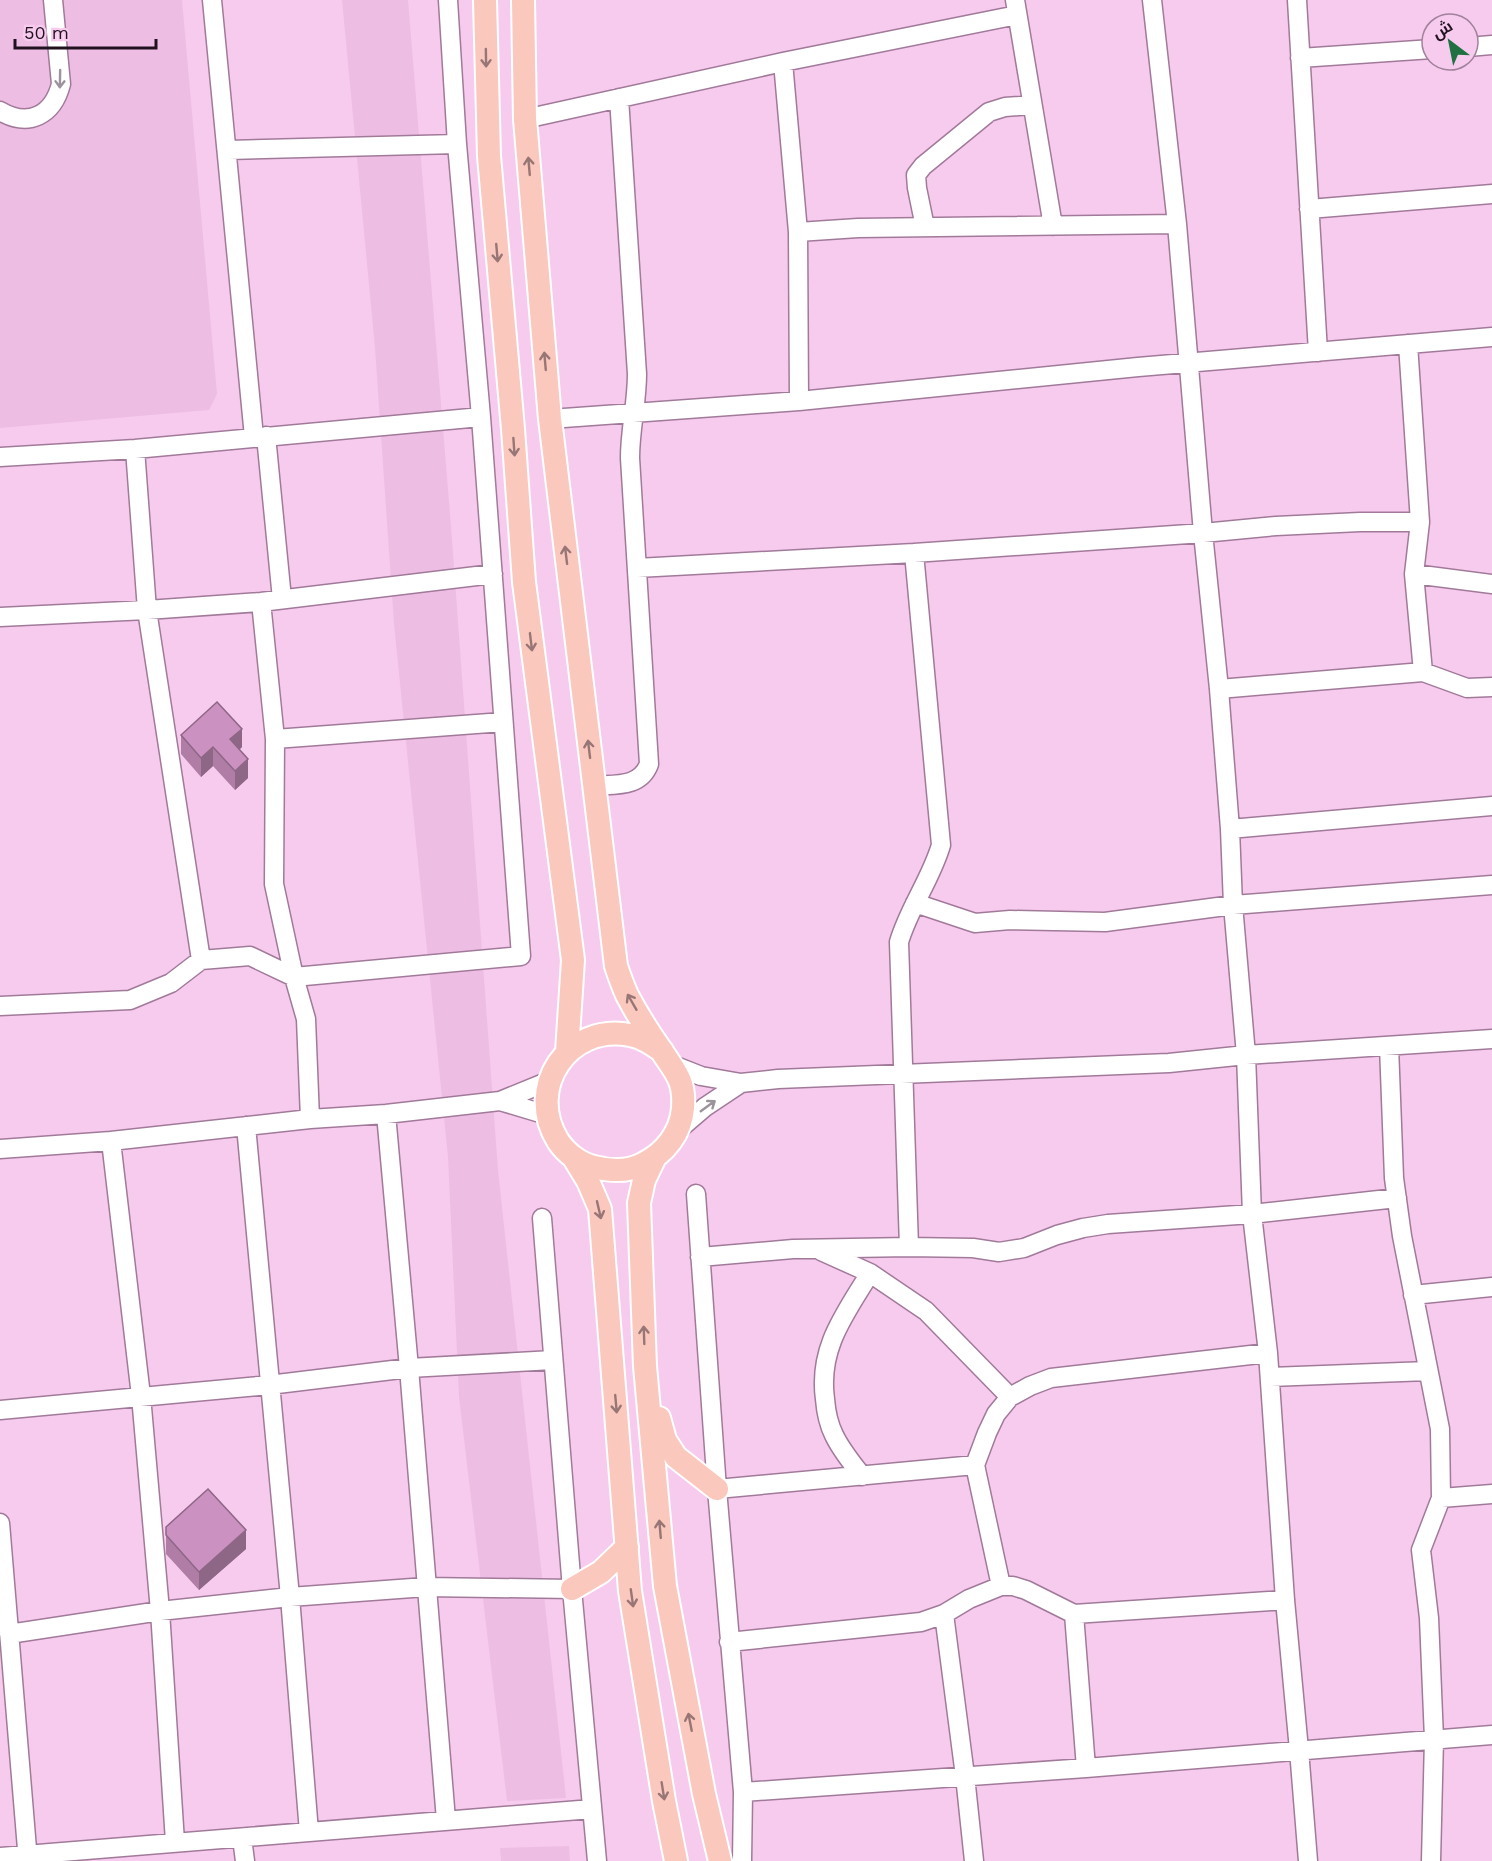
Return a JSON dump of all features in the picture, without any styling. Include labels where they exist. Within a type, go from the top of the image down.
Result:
[{"type":"main road","points":[[485,0],[489,156],[524,582],[573,960],[567,1052]]},
{"type":"main road","points":[[523,0],[525,119],[550,419],[616,966],[627,995],[667,1058],[680,1080],[684,1097],[677,1131],[668,1146],[640,1166],[623,1170],[606,1170],[589,1166],[574,1158],[561,1146],[552,1131],[547,1115],[546,1098],[549,1081],[556,1065],[567,1052],[581,1042],[598,1035],[615,1033],[632,1035],[648,1041],[667,1058]]},
{"type":"main road","points":[[655,1157],[644,1180],[639,1203],[645,1366],[665,1586],[704,1794],[720,1861]]},
{"type":"main road","points":[[574,1158],[600,1209],[632,1603],[676,1861]]},
{"type":"main road","points":[[645,1366],[669,1449],[717,1489]]},
{"type":"main road","points":[[572,1589],[601,1572],[627,1547]]},
{"type":"street","points":[[0,111],[13,118],[26,119],[45,112],[58,97],[61,84],[53,0]]},
{"type":"street","points":[[212,0],[260,437],[282,599]]},
{"type":"street","points":[[0,1006],[130,1000],[171,983],[201,960],[250,956],[294,977],[521,956],[448,0]]},
{"type":"street","points":[[1152,0],[1178,224],[1203,533],[1219,689],[1230,829],[1233,904],[1246,1056],[1252,1214],[1268,1353],[1285,1600],[1308,1861]]},
{"type":"street","points":[[1297,0],[1318,352]]},
{"type":"street","points":[[525,119],[783,62],[1016,7],[1053,226]]},
{"type":"street","points":[[1300,58],[1420,50]]},
{"type":"street","points":[[783,62],[798,232],[799,401]]},
{"type":"street","points":[[593,786],[631,783],[643,776],[649,764],[630,442],[637,374],[619,98]]},
{"type":"street","points":[[925,226],[916,175],[923,166],[989,112],[1005,106],[1032,105]]},
{"type":"street","points":[[228,150],[458,144]]},
{"type":"street","points":[[1309,208],[1492,194]]},
{"type":"street","points":[[798,232],[925,226],[1178,224]]},
{"type":"street","points":[[550,419],[799,401],[1189,363],[1492,337]]},
{"type":"street","points":[[1408,344],[1420,522],[1414,574],[1423,672]]},
{"type":"street","points":[[0,457],[135,449],[481,417]]},
{"type":"street","points":[[135,449],[147,610],[201,960]]},
{"type":"street","points":[[637,568],[914,554],[1286,525],[1420,522]]},
{"type":"street","points":[[909,1247],[899,942],[905,922],[935,864],[941,845],[914,554]]},
{"type":"street","points":[[0,617],[261,602],[493,574]]},
{"type":"street","points":[[1414,574],[1492,584]]},
{"type":"street","points":[[261,602],[275,739],[274,884],[294,977],[306,1019],[310,1119]]},
{"type":"street","points":[[1219,689],[1423,672],[1467,688],[1492,687]]},
{"type":"street","points":[[275,739],[503,722]]},
{"type":"street","points":[[1230,829],[1492,806]]},
{"type":"street","points":[[915,903],[975,923],[1010,920],[1105,922],[1233,904],[1492,885]]},
{"type":"street","points":[[667,1058],[701,1076],[741,1083],[778,1079],[1169,1063],[1492,1039]]},
{"type":"street","points":[[1389,1046],[1394,1178],[1413,1295],[1440,1429],[1441,1498],[1421,1550],[1429,1618],[1434,1739],[1431,1861]]},
{"type":"street","points":[[0,1149],[111,1141],[500,1101],[549,1081]]},
{"type":"street","points":[[677,1131],[705,1107],[741,1083]]},
{"type":"street","points":[[500,1101],[547,1115]]},
{"type":"street","points":[[386,1114],[446,1820]]},
{"type":"street","points":[[246,1126],[290,1597],[309,1832]]},
{"type":"street","points":[[111,1141],[141,1396],[160,1611],[175,1842]]},
{"type":"street","points":[[696,1194],[729,1642],[743,1792],[742,1861]]},
{"type":"street","points":[[700,1257],[816,1249],[909,1247],[973,1248],[999,1252],[1024,1248],[1083,1228],[1108,1224],[1252,1214],[1397,1198]]},
{"type":"street","points":[[542,1218],[597,1861]]},
{"type":"street","points":[[816,1249],[870,1273],[926,1311],[1010,1397]]},
{"type":"street","points":[[862,1476],[833,1434],[827,1415],[824,1363],[833,1335],[870,1273]]},
{"type":"street","points":[[1413,1295],[1492,1287]]},
{"type":"street","points":[[1001,1586],[975,1465],[996,1414],[1010,1397],[1051,1378],[1268,1353]]},
{"type":"street","points":[[0,1410],[409,1368],[553,1360]]},
{"type":"street","points":[[1270,1377],[1428,1371]]},
{"type":"street","points":[[717,1489],[975,1465]]},
{"type":"street","points":[[1441,1498],[1492,1494]]},
{"type":"street","points":[[0,1522],[28,1858]]},
{"type":"street","points":[[729,1642],[921,1622],[944,1614],[969,1599],[1001,1586],[1013,1586],[1026,1590],[1074,1614],[1285,1600]]},
{"type":"street","points":[[9,1634],[160,1611],[290,1597],[426,1587],[572,1589]]},
{"type":"street","points":[[944,1614],[974,1861]]},
{"type":"street","points":[[1074,1614],[1086,1768]]},
{"type":"street","points":[[743,1792],[1086,1768],[1492,1735]]},
{"type":"street","points":[[0,1857],[28,1858],[175,1842],[592,1809]]},
{"type":"street","points":[[242,1838],[245,1861]]},
{"type":"shaded area","points":[[0,0],[182,0],[217,394],[209,410],[0,428]]},
{"type":"shaded area","points":[[342,0],[408,0],[451,526],[498,1170],[566,1798],[507,1801],[459,1397],[448,1157],[394,624],[375,348]]},
{"type":"shaded area","points":[[569,1846],[570,1861],[501,1861],[500,1848]]},
{"type":"building","points":[[217,702],[242,729],[230,739],[248,759],[235,771],[213,747],[201,758],[181,735]]},
{"type":"building","points":[[208,1489],[246,1530],[199,1572],[166,1535],[166,1527]]}]
